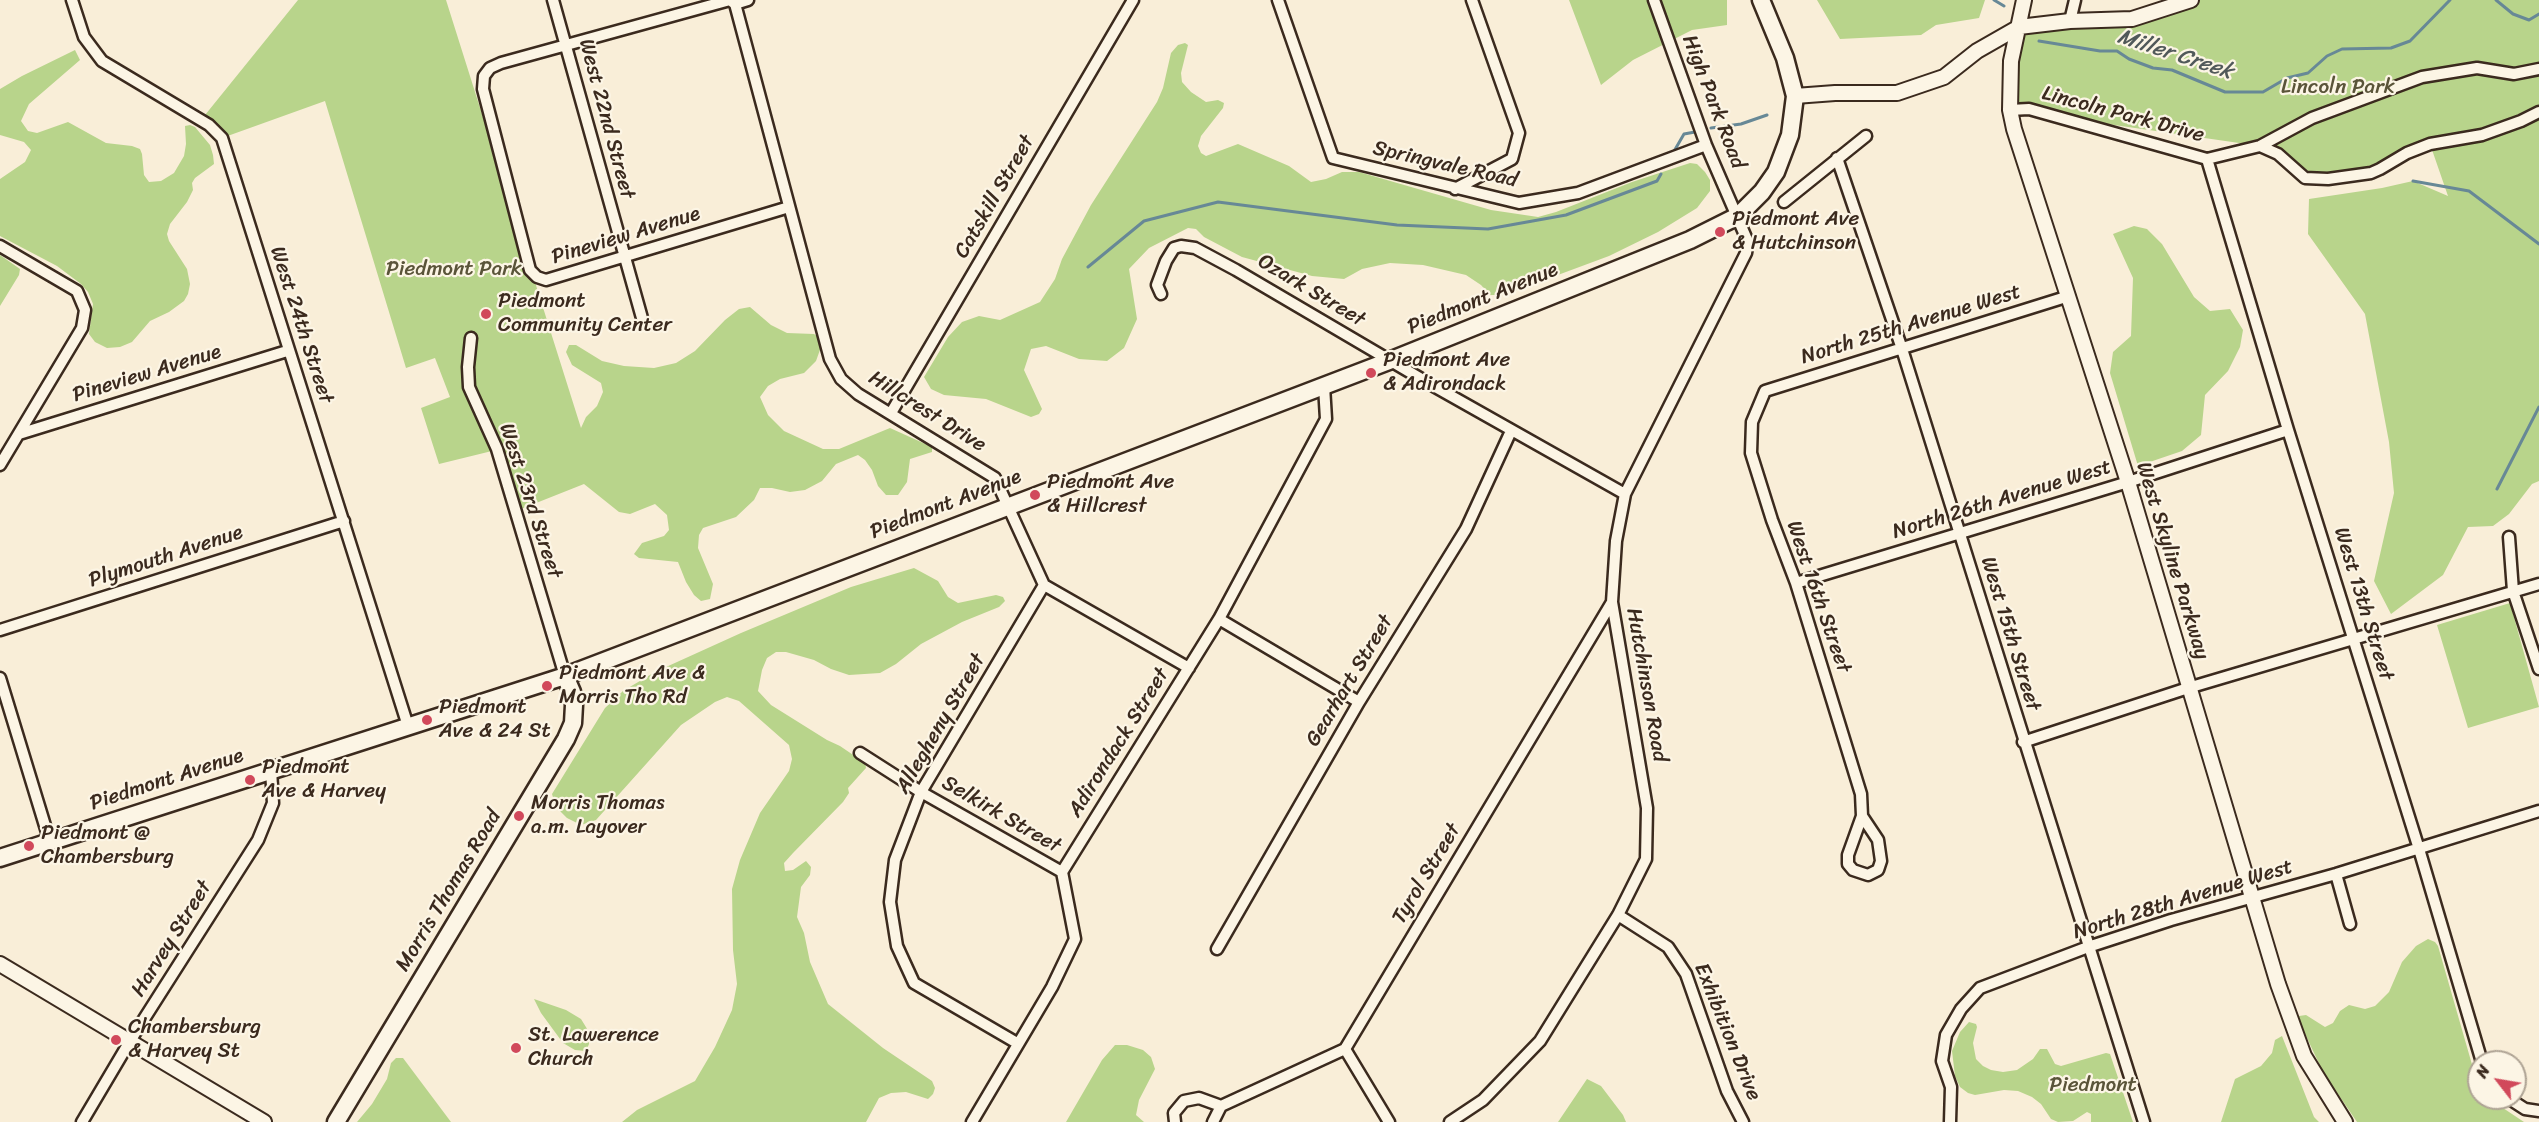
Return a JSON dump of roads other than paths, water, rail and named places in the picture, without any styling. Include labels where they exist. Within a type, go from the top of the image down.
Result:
[{"type":"main road","name":"Piedmont Avenue","points":[[0,858],[565,676],[1389,361],[1690,240],[1738,216],[1762,192],[1776,172],[1790,135],[1795,96],[1785,58],[1761,0]]},
{"type":"main road","name":"Morris Thomas Road","points":[[336,1122],[566,739],[573,723],[574,705],[571,687],[565,676]]},
{"type":"street","name":"West 24th Street","points":[[72,0],[84,37],[102,61],[209,125],[222,138],[287,351],[344,521],[408,726]]},
{"type":"street","name":"West 22nd Street","points":[[553,0],[642,318]]},
{"type":"street","points":[[565,45],[730,0],[735,2],[748,0]]},
{"type":"street","name":"Catskill Street","points":[[891,413],[1133,0]]},
{"type":"street","name":"Springvale Road","points":[[1278,0],[1333,158],[1519,203],[1578,193],[1706,145]]},
{"type":"street","points":[[1455,189],[1512,159],[1519,133],[1472,0]]},
{"type":"street","name":"High Park Road","points":[[1654,0],[1706,145],[1738,216]]},
{"type":"street","name":"West Skyline Parkway","points":[[2024,0],[2011,61],[2010,110],[2014,129],[2128,482],[2278,984],[2304,1056],[2345,1122]]},
{"type":"street","points":[[2070,21],[2074,0]]},
{"type":"street","points":[[1795,96],[1835,93],[1897,93],[1944,77],[1977,51],[2019,27],[2070,21],[2132,19],[2191,0]]},
{"type":"street","name":"Hillcrest Drive","points":[[735,2],[830,359],[841,379],[858,394],[995,478],[1044,585]]},
{"type":"street","name":"Pineview Avenue","points":[[565,45],[501,63],[490,68],[484,76],[483,89],[530,270],[537,277],[546,280],[789,207]]},
{"type":"street","name":"Lincoln Park Drive","points":[[2010,110],[2029,109],[2207,159],[2260,146],[2312,118],[2421,77],[2477,68],[2514,74],[2539,69]]},
{"type":"street","points":[[2260,146],[2278,153],[2305,178],[2328,179],[2371,173],[2407,153],[2430,144],[2482,135],[2539,112]]},
{"type":"street","points":[[1784,202],[1866,136]]},
{"type":"street","name":"West 15th Street","points":[[1838,158],[1902,349],[2144,1122]]},
{"type":"street","name":"West 13th Street","points":[[2207,159],[2478,1050]]},
{"type":"street","name":"Hutchinson Road","points":[[1450,1122],[1483,1100],[1540,1041],[1618,915],[1646,858],[1647,808],[1612,602],[1616,541],[1625,494],[1746,253],[1749,242],[1738,216]]},
{"type":"street","points":[[0,246],[77,291],[85,310],[82,328],[0,465]]},
{"type":"street","name":"Ozark Street","points":[[1161,294],[1157,285],[1166,261],[1174,248],[1181,246],[1195,248],[1511,431],[1625,494]]},
{"type":"street","name":"North 25th Avenue West","points":[[1765,391],[2069,296]]},
{"type":"street","name":"West 23rd Street","points":[[471,338],[468,367],[469,387],[496,449],[565,676]]},
{"type":"street","name":"Pineview Avenue","points":[[19,434],[287,351]]},
{"type":"street","name":"Adirondack Street","points":[[1062,872],[1219,619],[1326,419],[1324,386]]},
{"type":"street","name":"West 16th Street","points":[[1765,391],[1752,422],[1751,453],[1772,520],[1796,582],[1861,794],[1862,816],[1848,855],[1848,864],[1853,870],[1868,875],[1878,870],[1881,861],[1878,840],[1862,816]]},
{"type":"street","name":"North 26th Avenue West","points":[[1796,582],[2128,482],[2288,430]]},
{"type":"street","name":"Gearhart Street","points":[[1217,949],[1359,702],[1466,529],[1511,431]]},
{"type":"street","name":"Plymouth Avenue","points":[[0,630],[344,521]]},
{"type":"street","points":[[2509,537],[2513,591],[2539,669]]},
{"type":"street","points":[[2024,742],[2188,688],[2539,584]]},
{"type":"street","points":[[1044,585],[1189,668]]},
{"type":"street","name":"Allegheny Street","points":[[1017,1043],[914,983],[897,946],[890,902],[895,861],[921,792],[1044,585]]},
{"type":"street","name":"Tyrol Street","points":[[1345,1049],[1612,602]]},
{"type":"street","points":[[1219,619],[1359,702]]},
{"type":"street","points":[[0,678],[50,842]]},
{"type":"street","name":"Selkirk Street","points":[[860,753],[921,792],[1062,872]]},
{"type":"street","name":"Harvey Street","points":[[82,1122],[130,1041],[258,840],[273,803],[271,770]]},
{"type":"street","name":"North 28th Avenue West","points":[[1950,1122],[1951,1087],[1942,1061],[1946,1035],[1961,1009],[1980,988],[2088,947],[2170,920],[2337,874],[2539,811]]},
{"type":"street","points":[[972,1122],[1052,987],[1075,939],[1062,872]]},
{"type":"street","points":[[2337,874],[2350,924]]},
{"type":"street","name":"Exhibition Drive","points":[[1618,915],[1668,948],[1686,974],[1726,1091],[1743,1122]]},
{"type":"street","points":[[0,963],[264,1122]]},
{"type":"street","points":[[1214,1122],[1221,1106],[1345,1049],[1389,1122]]},
{"type":"street","points":[[1175,1122],[1174,1113],[1184,1101],[1199,1098],[1221,1106]]},
{"type":"waterway","name":"Miller Creek","points":[[1994,0],[2004,6]]},
{"type":"waterway","name":"Miller Creek","points":[[2039,41],[2100,51],[2117,51],[2129,59],[2153,68],[2172,70],[2225,92],[2263,92],[2287,78],[2308,73],[2327,56],[2342,49],[2391,48],[2410,41],[2450,0]]},
{"type":"waterway","name":"Miller Creek","points":[[2496,0],[2513,14],[2529,20],[2539,14]]},
{"type":"waterway","points":[[1711,128],[1741,124],[1767,115]]},
{"type":"waterway","points":[[1673,153],[1684,134],[1695,132]]},
{"type":"waterway","points":[[1088,267],[1144,221],[1218,202],[1397,225],[1488,229],[1566,215],[1657,181],[1661,174]]},
{"type":"waterway","points":[[2413,181],[2469,191],[2539,244]]},
{"type":"waterway","points":[[2497,489],[2539,407]]},
{"type":"place","name":"Piedmont Ave & Hutchinson","points":[[1720,232]]},
{"type":"place","name":"Piedmont Community Center","points":[[486,314]]},
{"type":"place","name":"Piedmont Ave & Adirondack","points":[[1371,373]]},
{"type":"place","name":"Piedmont Ave & Hillcrest","points":[[1035,495]]},
{"type":"place","name":"Piedmont Ave & Morris Tho Rd","points":[[547,686]]},
{"type":"place","name":"Piedmont Ave & 24 St","points":[[427,720]]},
{"type":"place","name":"Piedmont Ave & Harvey","points":[[250,780]]},
{"type":"place","name":"Morris Thomas a.m. Layover","points":[[519,816]]},
{"type":"place","name":"Piedmont @ Chambersburg","points":[[29,846]]},
{"type":"place","name":"Chambersburg & Harvey St","points":[[116,1040]]},
{"type":"place","name":"St. Lawerence Church","points":[[516,1048]]},
{"type":"park label","name":"Lincoln Park","points":[[2338,88]]},
{"type":"park label","name":"Piedmont Park","points":[[454,270]]},
{"type":"park label","name":"Piedmont","points":[[2093,1086]]}]
